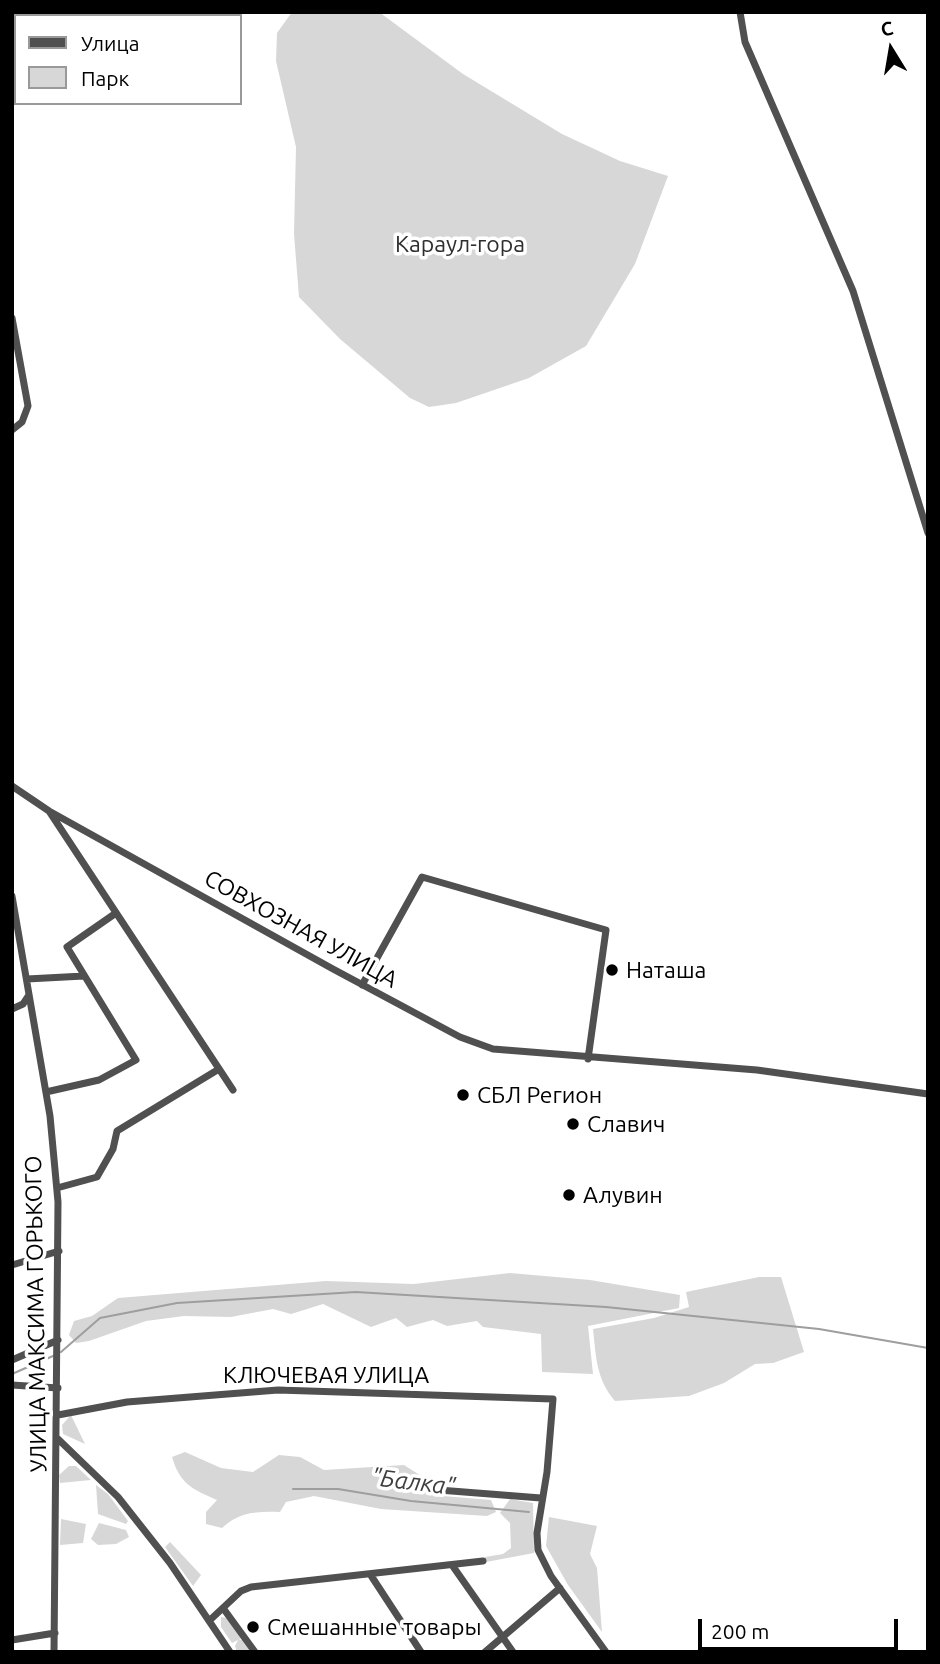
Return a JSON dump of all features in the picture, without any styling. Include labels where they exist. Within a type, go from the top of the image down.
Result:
[{"type":"street","points":[[740,12],[745,42],[853,290],[928,533]]},
{"type":"street","points":[[12,318],[27,406],[22,422],[12,430]]},
{"type":"street","name":"СОВХОЗНАЯ УЛИЦА","points":[[12,786],[49,811],[362,985],[460,1037],[493,1049],[588,1059],[757,1070],[901,1088],[928,1094]]},
{"type":"street","points":[[49,811],[233,1090]]},
{"type":"street","points":[[362,985],[422,877],[606,929],[588,1059]]},
{"type":"street","name":"УЛИЦА МАКСИМА ГОРЬКОГО","points":[[12,896],[46,1092],[57,1188],[58,1439],[54,1652]]},
{"type":"street","points":[[46,1092],[99,1080],[136,1060],[67,947],[116,913]]},
{"type":"street","points":[[27,979],[84,976]]},
{"type":"street","points":[[12,1009],[23,1003],[29,995]]},
{"type":"street","points":[[57,1188],[97,1177],[113,1149],[117,1131],[219,1069]]},
{"type":"street","points":[[12,1265],[59,1251]]},
{"type":"street","points":[[12,1360],[58,1340]]},
{"type":"street","points":[[12,1385],[58,1388]]},
{"type":"street","name":"КЛЮЧЕВАЯ УЛИЦА","points":[[58,1415],[127,1402],[278,1390],[553,1399],[541,1498]]},
{"type":"street","points":[[58,1439],[117,1497],[210,1620],[230,1652]]},
{"type":"street","points":[[426,1489],[541,1498],[538,1550],[560,1588],[606,1652]]},
{"type":"street","points":[[210,1620],[251,1587],[483,1561]]},
{"type":"street","points":[[452,1565],[513,1652]]},
{"type":"street","points":[[370,1574],[421,1652]]},
{"type":"street","points":[[485,1652],[560,1588]]},
{"type":"street","points":[[223,1608],[255,1652]]},
{"type":"street","points":[[12,1640],[55,1633]]},
{"type":"green space","name":"Караул-гора","points":[[292,12],[379,12],[463,74],[562,134],[620,161],[668,176],[635,264],[586,346],[529,378],[456,403],[429,407],[410,398],[340,339],[299,297],[294,234],[296,147],[276,61],[277,33]]},
{"type":"green space","points":[[510,1273],[590,1280],[680,1295],[679,1308],[588,1326],[593,1374],[542,1372],[541,1334],[483,1327],[477,1321],[447,1326],[433,1320],[407,1327],[396,1318],[371,1327],[323,1304],[291,1314],[273,1309],[231,1317],[184,1316],[146,1321],[76,1343],[69,1335],[74,1321],[92,1316],[118,1298],[326,1281],[414,1284]]},
{"type":"green space","points":[[759,1277],[781,1277],[804,1352],[773,1363],[755,1364],[724,1383],[689,1396],[615,1401],[600,1376],[593,1329],[654,1318],[689,1307],[686,1292]]},
{"type":"green space","points":[[71,1415],[85,1444],[63,1434],[62,1425]]},
{"type":"green space","points":[[185,1452],[221,1468],[253,1472],[279,1455],[300,1457],[324,1470],[404,1465],[429,1481],[431,1495],[491,1500],[496,1512],[487,1516],[381,1509],[314,1496],[286,1502],[280,1512],[256,1512],[242,1516],[222,1528],[206,1524],[206,1512],[217,1500],[183,1480],[175,1466],[172,1457]]},
{"type":"green space","points":[[69,1466],[76,1466],[91,1480],[60,1483],[59,1475]]},
{"type":"green space","points":[[96,1485],[108,1494],[128,1521],[126,1524],[98,1514]]},
{"type":"green space","points":[[510,1499],[533,1503],[534,1553],[486,1562],[485,1557],[503,1554],[511,1548],[510,1523],[500,1513]]},
{"type":"green space","points":[[549,1517],[597,1526],[590,1554],[597,1568],[602,1632],[568,1585],[546,1546]]},
{"type":"green space","points":[[61,1519],[86,1524],[83,1543],[60,1545]]},
{"type":"green space","points":[[99,1523],[126,1530],[129,1537],[116,1544],[98,1545],[91,1539]]},
{"type":"green space","points":[[170,1542],[201,1575],[193,1586],[165,1547]]},
{"type":"green space","points":[[221,1617],[226,1618],[242,1637],[239,1640],[243,1639],[252,1652],[237,1652],[235,1646],[238,1640],[232,1643],[221,1627]]},
{"type":"waterway","points":[[61,1352],[100,1318],[177,1303],[356,1292],[606,1307],[819,1329],[928,1348]]},
{"type":"waterway","points":[[12,1374],[53,1356]]},
{"type":"waterway","name":"\"Балка\"","points":[[293,1489],[338,1489],[411,1501],[529,1512]]},
{"type":"place","name":"Наташа","points":[[612,970]]},
{"type":"place","name":"СБЛ Регион","points":[[463,1095]]},
{"type":"place","name":"Славич","points":[[573,1124]]},
{"type":"place","name":"Алувин","points":[[569,1195]]},
{"type":"place","name":"Смешанные товары","points":[[253,1627]]}]
